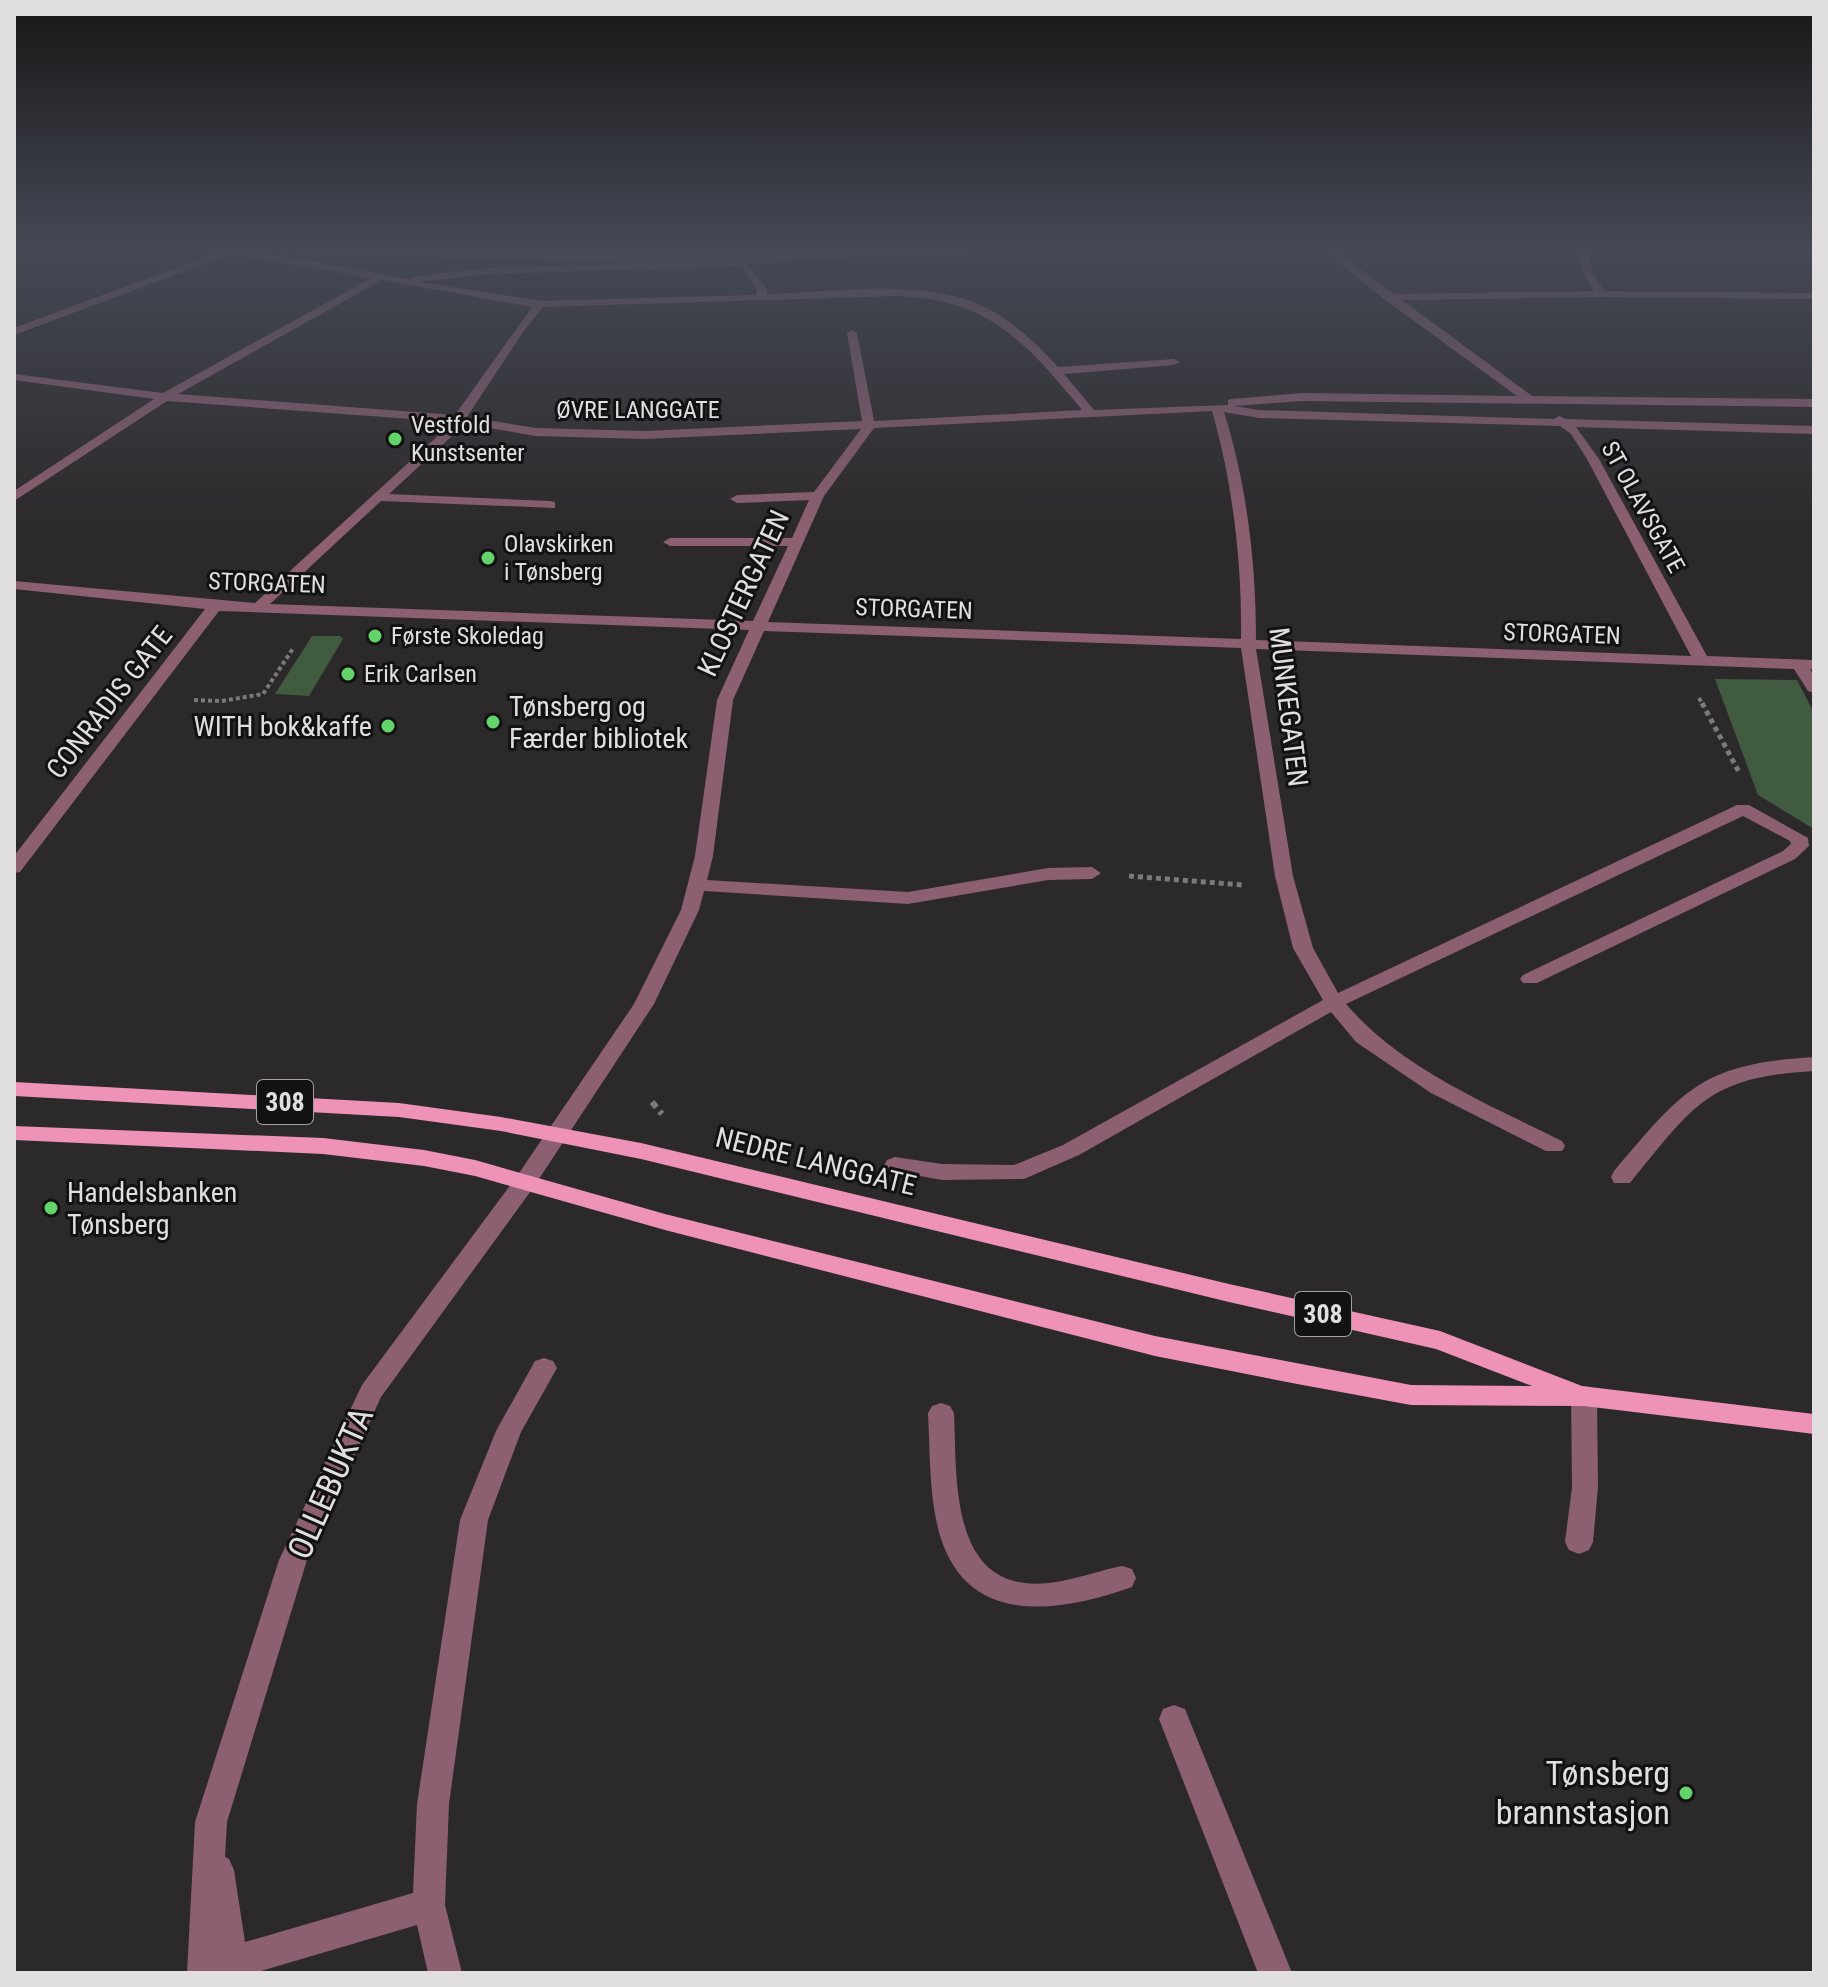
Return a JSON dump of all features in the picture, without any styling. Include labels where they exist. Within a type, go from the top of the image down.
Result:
[{"type":"main road","name":"NEDRE LANGGATE","points":[[14,1089],[399,1110],[501,1124],[641,1151],[1229,1293],[1440,1340],[1584,1396]]},
{"type":"main road","name":"NEDRE LANGGATE","points":[[14,1133],[323,1146],[424,1158],[525,1182],[665,1222],[1186,1352],[1411,1395],[1584,1396],[1814,1424]]},
{"type":"street","points":[[14,497],[165,397],[262,343]]},
{"type":"street","points":[[259,608],[267,597],[462,421],[461,415],[477,397],[510,343]]},
{"type":"street","points":[[854,343],[869,426]]},
{"type":"street","points":[[1024,343],[1056,371],[1090,412]]},
{"type":"street","name":"ST OLAVSGATE","points":[[1450,343],[1575,432],[1593,459],[1703,663]]},
{"type":"street","points":[[1056,371],[1174,362]]},
{"type":"street","name":"ØVRE LANGGATE","points":[[14,377],[165,397],[430,415],[536,432],[645,435],[1217,407],[1259,414],[1814,430]]},
{"type":"street","name":"ØVRE LANGGATE","points":[[1217,407],[1244,400],[1302,397],[1814,403]]},
{"type":"street","name":"MUNKEGATEN","points":[[1217,407],[1224,429],[1238,512],[1250,616],[1248,646],[1288,889],[1303,948],[1335,1004],[1363,1037],[1439,1088],[1554,1146]]},
{"type":"street","name":"KLOSTERGATEN","points":[[525,1182],[644,1004],[690,910],[704,856],[725,700],[818,496],[869,426]]},
{"type":"street","points":[[737,499],[818,496]]},
{"type":"street","points":[[377,497],[550,505]]},
{"type":"street","points":[[670,542],[797,542]]},
{"type":"street","name":"STORGATEN","points":[[14,585],[259,608],[1806,665]]},
{"type":"street","name":"CONRADIS GATE","points":[[14,868],[215,606]]},
{"type":"street","points":[[1806,665],[1814,688]]},
{"type":"street","points":[[895,1165],[942,1172],[1016,1173],[1071,1150],[1299,1019],[1743,809],[1799,838],[1800,846],[1789,855],[1530,979]]},
{"type":"street","points":[[696,885],[908,898],[1048,874],[1092,873]]},
{"type":"street","points":[[1622,1177],[1677,1112],[1705,1086],[1737,1072],[1771,1065],[1814,1064]]},
{"type":"street","name":"OLLEBUKTA","points":[[223,1970],[211,1822],[293,1560],[371,1392],[525,1182]]},
{"type":"street","points":[[445,1973],[429,1905],[433,1804],[474,1520],[509,1431],[544,1368]]},
{"type":"street","points":[[1579,1542],[1585,1487],[1584,1396]]},
{"type":"street","points":[[941,1413],[950,1531],[968,1570],[995,1588],[1027,1596],[1122,1578]]},
{"type":"street","points":[[1174,1719],[1275,1973]]},
{"type":"street","points":[[223,1970],[429,1905]]},
{"type":"path","points":[[202,700],[222,701],[263,694],[306,628],[311,609]]},
{"type":"path","points":[[1703,663],[1691,682],[1747,786],[1743,809]]},
{"type":"path","points":[[1092,873],[1288,889]]},
{"type":"green space","points":[[312,636],[340,636],[343,639],[309,696],[275,694]]},
{"type":"green space","points":[[1715,679],[1797,680],[1814,713],[1814,829],[1758,795]]},
{"type":"place","name":"Vestfold Kunstsenter","points":[[395,439]]},
{"type":"place","name":"Olavskirken i Tønsberg","points":[[488,558]]},
{"type":"place","name":"Første Skoledag","points":[[375,636]]},
{"type":"place","name":"Erik Carlsen","points":[[348,674]]},
{"type":"place","name":"Tønsberg og Færder bibliotek","points":[[493,722]]},
{"type":"place","name":"WITH bok&kaffe","points":[[388,726]]},
{"type":"place","name":"Handelsbanken Tønsberg","points":[[51,1208]]},
{"type":"place","name":"Tønsberg brannstasjon","points":[[1686,1793]]}]
